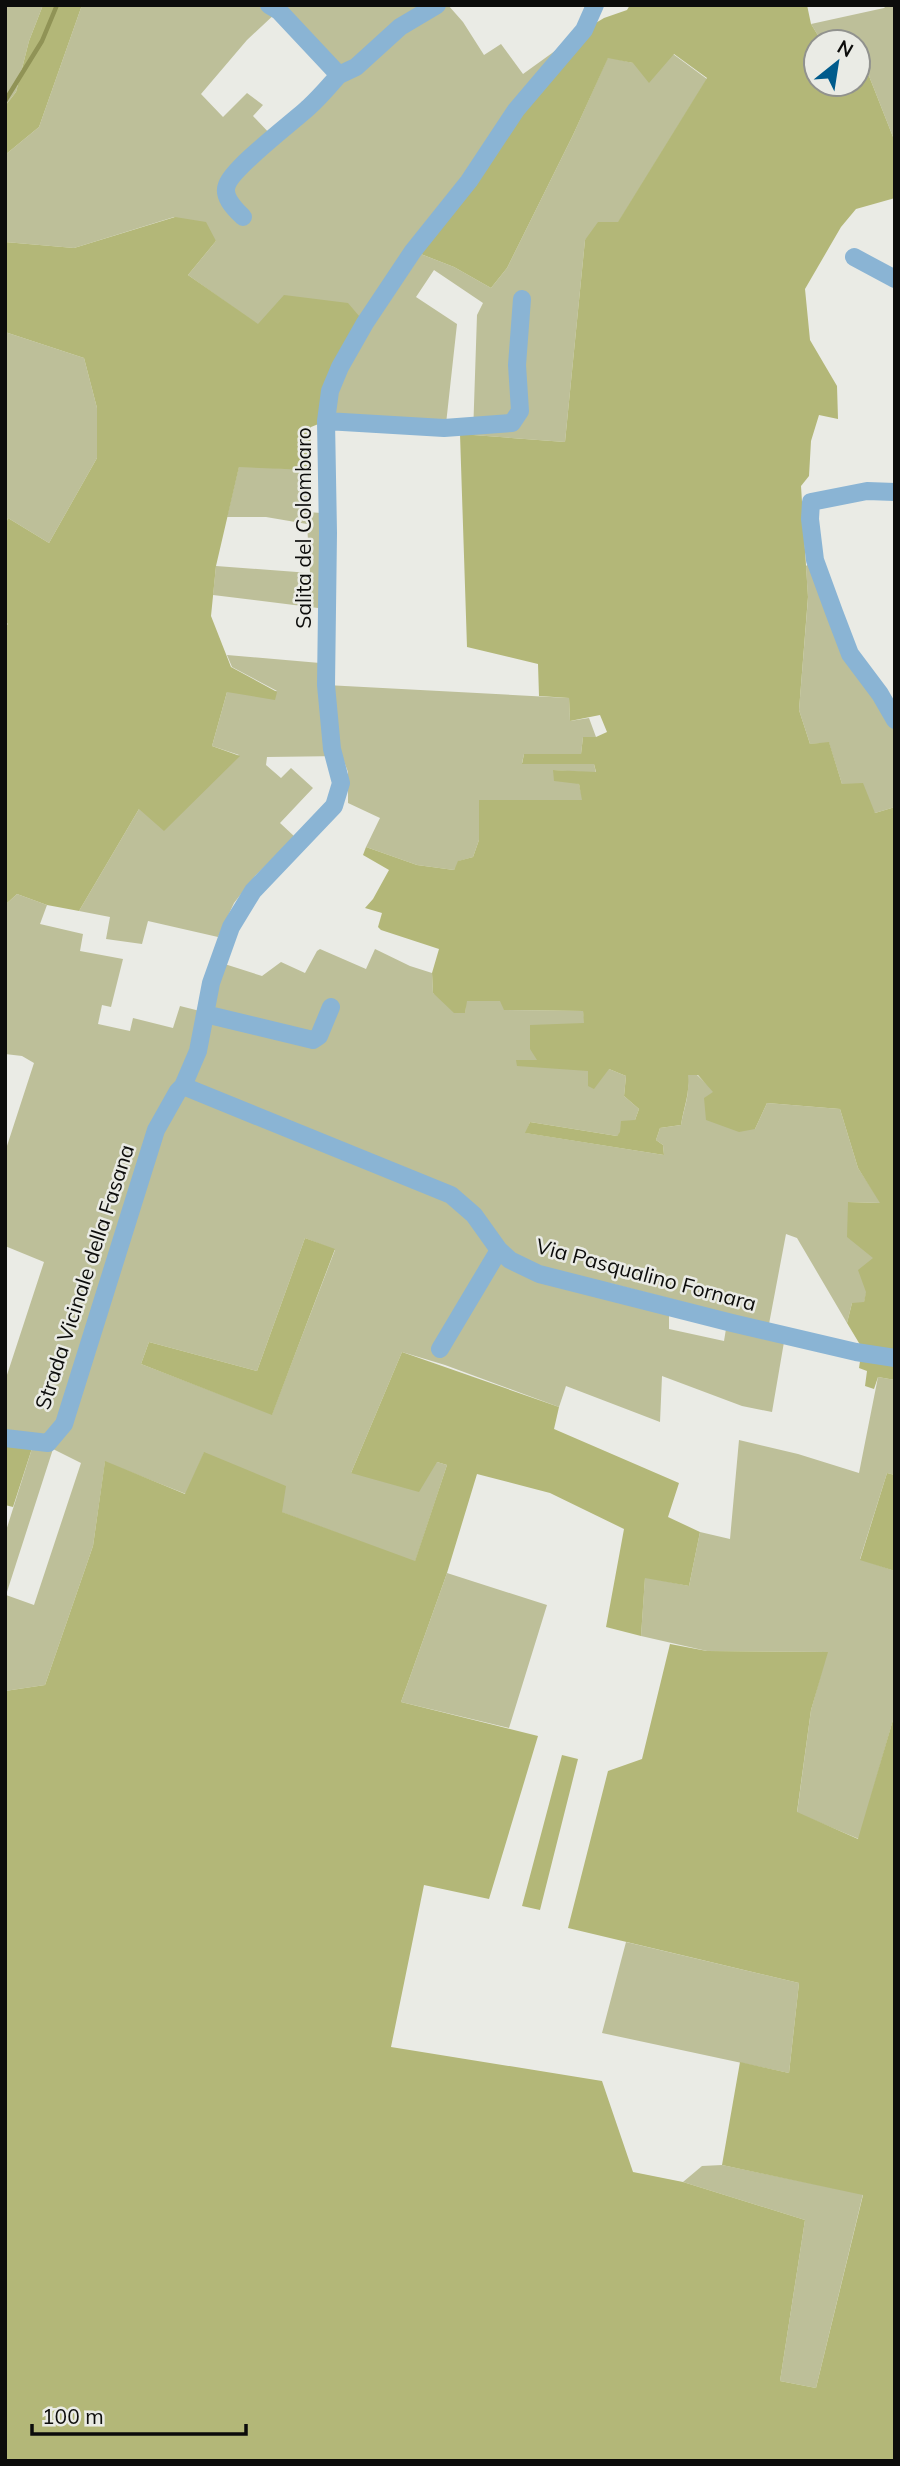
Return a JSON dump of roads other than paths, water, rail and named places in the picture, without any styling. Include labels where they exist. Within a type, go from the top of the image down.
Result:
[{"type":"street","points":[[269,5],[279,10],[339,75]]},
{"type":"street","points":[[243,217],[226,194],[227,184],[243,165],[310,106],[339,75],[356,67],[400,27],[437,5]]},
{"type":"street","name":"Salita del Colombaro","points":[[183,1086],[198,1051],[211,983],[231,927],[253,891],[334,806],[341,783],[332,749],[326,685],[326,421],[330,391],[365,323],[412,251],[469,181],[516,110],[584,30],[595,5]]},
{"type":"street","points":[[854,257],[895,279]]},
{"type":"street","points":[[326,421],[444,428],[512,424],[520,411],[517,365],[522,299]]},
{"type":"street","points":[[895,492],[867,491],[811,502],[810,519],[815,560],[850,654],[880,694],[895,720]]},
{"type":"street","points":[[205,1014],[313,1040],[319,1036],[331,1007]]},
{"type":"street","name":"Via Pasqualino Fornara","points":[[183,1086],[451,1195],[474,1215],[499,1250],[510,1260],[526,1268],[576,1284],[856,1352],[895,1358]]},
{"type":"street","name":"Strada Vicinale della Fasana","points":[[5,1438],[48,1443],[64,1424],[156,1130],[183,1086]]},
{"type":"street","points":[[440,1349],[499,1250]]},
{"type":"waterway","points":[[5,101],[42,41],[57,5]]}]
